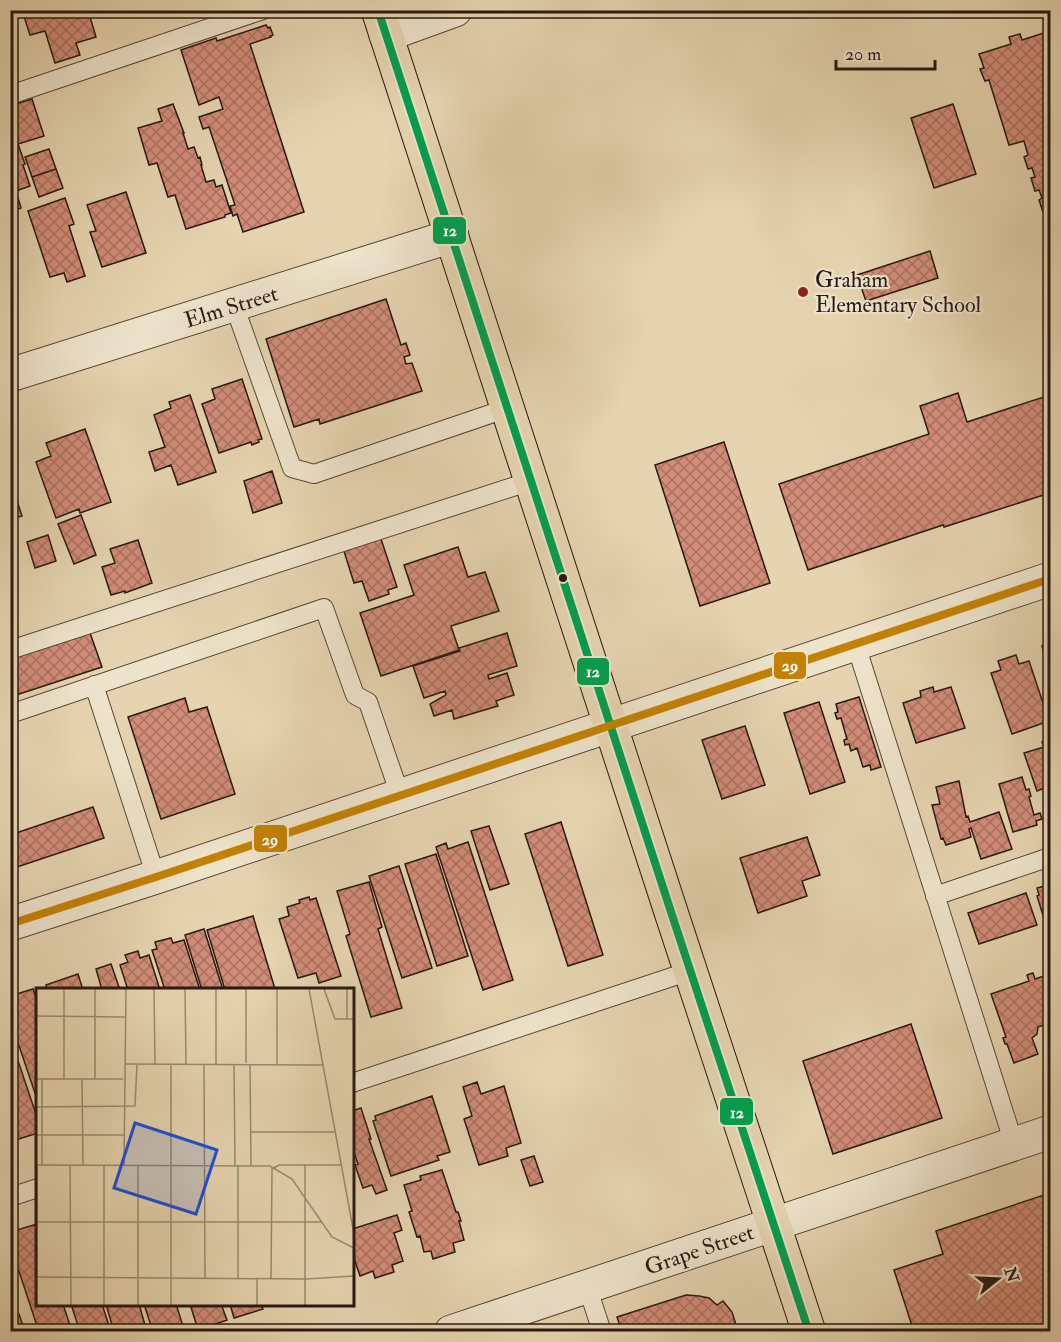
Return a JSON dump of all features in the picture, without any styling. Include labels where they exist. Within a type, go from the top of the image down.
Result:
[{"type":"main road","points":[[382,23],[809,1332]]},
{"type":"street","points":[[382,23],[455,10]]},
{"type":"street","name":"Elm Street","points":[[10,375],[452,236]]},
{"type":"street","points":[[10,924],[1050,579]]},
{"type":"street","name":"Grape Street","points":[[451,1332],[1050,1132]]},
{"type":"lane","points":[[10,95],[264,10]]},
{"type":"lane","points":[[234,305],[292,468],[314,474],[508,408]]},
{"type":"lane","points":[[10,650],[531,481]]},
{"type":"lane","points":[[10,714],[324,608],[354,695],[368,702],[400,795]]},
{"type":"lane","points":[[856,645],[1014,1144]]},
{"type":"lane","points":[[94,685],[156,877]]},
{"type":"lane","points":[[935,896],[1050,857]]},
{"type":"lane","points":[[354,1082],[690,971]]},
{"type":"lane","points":[[10,1197],[36,1189]]},
{"type":"lane","points":[[587,1287],[602,1332]]},
{"type":"building","points":[[22,10],[88,10],[96,37],[76,43],[80,55],[55,63],[45,31],[30,35]]},
{"type":"building","points":[[266,25],[270,27],[273,35],[250,44],[304,212],[243,232],[237,214],[233,216],[230,206],[235,205],[209,127],[203,129],[199,117],[223,109],[219,97],[199,105],[181,50]]},
{"type":"building","points":[[1050,31],[1050,213],[1047,214],[1046,211],[1043,212],[1039,200],[1042,198],[1039,190],[1035,191],[1031,178],[1035,177],[1032,168],[1028,169],[1024,157],[1028,155],[1024,141],[1009,145],[989,80],[985,81],[980,69],[984,68],[979,54],[1011,44],[1009,37],[1020,34],[1022,40]]},
{"type":"building","points":[[32,99],[44,136],[18,144],[30,186],[16,191],[21,208],[10,212],[10,106]]},
{"type":"building","points":[[173,104],[188,149],[194,147],[198,158],[200,157],[206,182],[214,180],[216,187],[222,185],[231,213],[186,229],[175,195],[168,197],[157,163],[149,165],[138,128],[162,121],[158,109]]},
{"type":"building","points":[[953,104],[976,174],[934,188],[911,118]]},
{"type":"building","points":[[49,149],[56,169],[32,177],[25,157]]},
{"type":"building","points":[[56,169],[63,188],[39,197],[32,177]]},
{"type":"building","points":[[126,192],[146,253],[102,267],[90,232],[96,231],[87,205]]},
{"type":"building","points":[[65,198],[74,224],[69,226],[85,276],[67,282],[64,273],[50,277],[28,211]]},
{"type":"building","points":[[1050,241],[1050,262],[1044,243]]},
{"type":"building","points":[[930,251],[938,278],[866,301],[857,275]]},
{"type":"building","points":[[10,282],[17,303],[10,305]]},
{"type":"building","points":[[386,299],[401,345],[406,343],[410,355],[404,357],[406,364],[412,363],[422,391],[320,424],[319,419],[294,427],[266,339]]},
{"type":"building","points":[[242,379],[262,439],[252,445],[251,442],[219,453],[202,404],[215,399],[212,389]]},
{"type":"building","points":[[958,393],[967,422],[1050,395],[1050,493],[944,527],[943,525],[808,570],[779,484],[929,434],[920,406]]},
{"type":"building","points":[[190,395],[216,472],[178,485],[171,465],[155,471],[149,452],[165,447],[154,415],[171,408],[169,402]]},
{"type":"building","points":[[85,429],[111,502],[80,513],[79,509],[56,518],[36,462],[51,456],[46,443]]},
{"type":"building","points":[[724,442],[770,583],[700,606],[655,465]]},
{"type":"building","points":[[272,471],[282,503],[253,513],[244,481]]},
{"type":"building","points":[[10,479],[22,516],[14,518],[16,527],[10,528]]},
{"type":"building","points":[[81,515],[96,555],[74,564],[58,524]]},
{"type":"building","points":[[48,535],[56,561],[35,568],[27,542]]},
{"type":"building","points":[[380,536],[397,587],[388,590],[389,594],[369,601],[362,581],[354,583],[343,548]]},
{"type":"building","points":[[138,540],[152,583],[125,593],[125,591],[111,595],[102,567],[115,563],[110,549]]},
{"type":"building","points":[[458,547],[468,577],[485,572],[499,611],[451,626],[459,650],[381,676],[360,613],[414,595],[404,565]]},
{"type":"building","points":[[89,630],[102,667],[13,696],[15,701],[10,702],[10,656]]},
{"type":"building","points":[[507,633],[517,666],[488,675],[489,679],[507,673],[514,695],[496,701],[498,706],[454,719],[452,710],[434,716],[430,704],[446,695],[445,691],[424,698],[413,666]]},
{"type":"building","points":[[1050,643],[1050,672],[1042,646]]},
{"type":"building","points":[[1016,655],[1019,664],[1029,661],[1049,721],[1012,734],[991,673],[1001,670],[998,661]]},
{"type":"building","points":[[933,687],[934,692],[951,687],[965,728],[916,743],[903,703],[921,697],[920,691]]},
{"type":"building","points":[[859,697],[881,767],[871,770],[870,765],[863,767],[857,748],[851,751],[849,744],[845,745],[844,740],[847,739],[841,718],[837,719],[835,713],[838,712],[836,704]]},
{"type":"building","points":[[185,698],[189,712],[207,707],[235,794],[161,819],[128,717]]},
{"type":"building","points":[[819,702],[845,782],[810,794],[784,713]]},
{"type":"building","points":[[745,726],[765,785],[722,799],[702,740]]},
{"type":"building","points":[[1050,733],[1050,786],[1037,791],[1024,753],[1044,747],[1042,742],[1047,741],[1045,735]]},
{"type":"building","points":[[1022,777],[1026,790],[1029,789],[1034,815],[1040,813],[1042,819],[1036,821],[1037,825],[1013,832],[999,784]]},
{"type":"building","points":[[959,781],[966,817],[968,816],[970,822],[999,812],[1012,849],[981,859],[971,828],[969,829],[971,837],[946,845],[943,838],[941,839],[932,805],[940,804],[936,787]]},
{"type":"building","points":[[93,807],[104,838],[11,869],[10,835]]},
{"type":"building","points":[[561,822],[603,955],[568,966],[525,834]]},
{"type":"building","points":[[489,826],[509,884],[490,890],[471,831]]},
{"type":"building","points":[[807,837],[820,875],[802,881],[807,896],[758,913],[740,858]]},
{"type":"building","points":[[468,842],[513,980],[483,990],[436,847],[446,843],[448,849]]},
{"type":"building","points":[[436,854],[468,956],[437,966],[405,864]]},
{"type":"building","points":[[399,866],[432,968],[402,978],[369,876]]},
{"type":"building","points":[[369,882],[382,927],[378,929],[402,1008],[371,1017],[346,936],[350,934],[337,891]]},
{"type":"building","points":[[1045,886],[1047,893],[1050,892],[1050,923],[1046,925],[1037,896],[1039,895],[1037,888]]},
{"type":"building","points":[[1026,893],[1037,925],[979,944],[968,913]]},
{"type":"building","points":[[309,897],[310,900],[316,898],[341,976],[319,983],[316,973],[298,978],[279,919],[289,916],[287,907]]},
{"type":"building","points":[[253,916],[275,988],[224,988],[207,930]]},
{"type":"building","points":[[204,929],[222,988],[201,988],[185,935]]},
{"type":"building","points":[[171,938],[173,943],[184,940],[199,988],[164,988],[152,950],[157,949],[155,942]]},
{"type":"building","points":[[138,951],[140,958],[149,955],[159,988],[127,988],[120,965],[128,962],[125,955]]},
{"type":"building","points":[[111,964],[119,988],[101,988],[96,969]]},
{"type":"building","points":[[1033,973],[1035,979],[1047,975],[1050,986],[1050,1023],[1038,1027],[1037,1034],[1032,1038],[1038,1054],[1014,1063],[1003,1038],[1006,1037],[991,994],[1029,981],[1027,975]]},
{"type":"building","points":[[78,974],[82,988],[47,988],[46,985]]},
{"type":"building","points":[[33,989],[36,997],[36,1096],[10,1019],[10,996]]},
{"type":"building","points":[[911,1024],[942,1118],[833,1154],[803,1061]]},
{"type":"building","points":[[10,1037],[36,1114],[36,1134],[12,1141],[10,1137]]},
{"type":"building","points":[[477,1082],[481,1094],[504,1086],[521,1143],[506,1148],[508,1156],[479,1165],[464,1119],[472,1116],[463,1087]]},
{"type":"building","points":[[432,1096],[450,1152],[437,1156],[439,1160],[391,1176],[373,1121],[376,1120],[375,1116]]},
{"type":"building","points":[[361,1108],[387,1190],[376,1194],[372,1185],[363,1188],[355,1165],[358,1164],[354,1153],[354,1110]]},
{"type":"building","points":[[534,1156],[543,1182],[530,1186],[521,1160]]},
{"type":"building","points":[[442,1170],[461,1221],[459,1221],[464,1240],[453,1243],[455,1252],[433,1259],[431,1251],[424,1252],[420,1236],[417,1237],[404,1185],[421,1180],[420,1176]]},
{"type":"building","points":[[1050,1193],[1050,1332],[914,1332],[894,1270],[943,1254],[936,1231]]},
{"type":"building","points":[[397,1215],[402,1230],[394,1233],[403,1261],[392,1265],[394,1272],[375,1278],[373,1271],[360,1276],[354,1258],[354,1228]]},
{"type":"building","points":[[36,1224],[36,1306],[64,1306],[72,1332],[39,1332],[10,1244],[10,1232]]},
{"type":"building","points":[[686,1295],[709,1298],[717,1305],[723,1301],[732,1312],[738,1331],[622,1332],[617,1317]]},
{"type":"building","points":[[72,1306],[103,1306],[111,1332],[80,1332]]},
{"type":"building","points":[[107,1306],[140,1306],[147,1332],[114,1332]]},
{"type":"building","points":[[145,1306],[177,1306],[183,1326],[167,1332],[153,1332]]},
{"type":"building","points":[[191,1306],[222,1306],[227,1320],[198,1330]]},
{"type":"building","points":[[231,1306],[262,1306],[263,1309],[234,1318]]},
{"type":"building","points":[[19,1314],[25,1332],[10,1332],[10,1317]]},
{"type":"transit line","name":"12","points":[[378,10],[809,1332]]},
{"type":"transit line","name":"29","points":[[10,924],[1050,579]]},
{"type":"place","name":"Graham Elementary School","points":[[803,292]]}]
